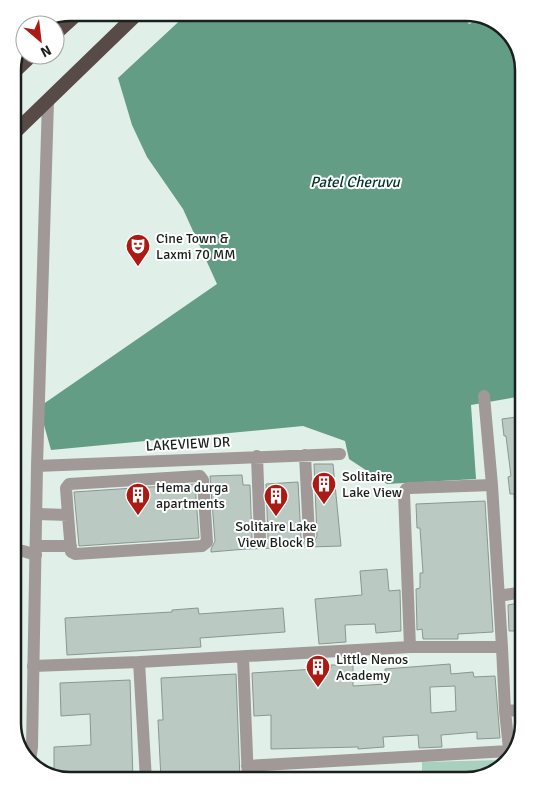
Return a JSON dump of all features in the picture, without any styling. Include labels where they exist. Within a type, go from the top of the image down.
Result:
[{"type":"highway","points":[[21,126],[129,21]]},
{"type":"street","points":[[31,752],[37,466],[48,101]]},
{"type":"street","points":[[484,396],[492,485],[508,746]]},
{"type":"street","name":"LAKEVIEW DR","points":[[37,466],[340,454]]},
{"type":"street","points":[[304,455],[309,536]]},
{"type":"street","points":[[257,456],[260,538]]},
{"type":"street","points":[[200,476],[203,480],[207,542],[205,545],[74,554],[71,552],[68,515],[66,488],[69,484],[200,476]]},
{"type":"street","points":[[410,647],[404,493],[406,489],[492,485]]},
{"type":"street","points":[[37,514],[68,515]]},
{"type":"street","points":[[21,550],[71,546]]},
{"type":"street","points":[[499,596],[515,593]]},
{"type":"street","points":[[33,666],[243,657],[410,647],[502,647]]},
{"type":"street","points":[[243,657],[247,772]]},
{"type":"street","points":[[139,662],[146,772]]},
{"type":"street","points":[[505,711],[515,710]]},
{"type":"street","points":[[247,766],[503,754]]},
{"type":"shaded area","points":[[497,760],[484,768],[465,772],[422,772],[422,762]]},
{"type":"water","name":"Patel Cheruvu","points":[[179,21],[467,21],[469,24],[475,22],[490,28],[505,41],[513,58],[515,71],[515,397],[471,405],[476,479],[387,484],[349,459],[345,441],[303,426],[51,450],[39,407],[217,284],[183,209],[147,157],[132,125],[118,78]]},
{"type":"building","points":[[515,417],[515,508],[514,494],[510,494],[508,477],[511,476],[502,419]]},
{"type":"building","points":[[314,464],[333,464],[341,546],[211,552],[215,541],[210,476],[242,475],[243,485],[250,485],[252,538],[253,543],[260,546],[265,545],[268,538],[266,484],[298,482],[301,537],[306,543],[314,543],[317,536]]},
{"type":"building","name":"Hema durga apartments","points":[[195,484],[199,538],[79,546],[74,492]]},
{"type":"building","points":[[485,501],[493,632],[458,634],[458,639],[423,639],[422,629],[417,630],[416,589],[420,588],[420,573],[423,573],[420,528],[417,528],[416,504]]},
{"type":"building","points":[[387,569],[389,591],[400,590],[401,631],[376,633],[375,624],[345,625],[346,642],[319,644],[315,599],[362,595],[360,571]]},
{"type":"building","points":[[515,604],[515,631],[509,631],[508,605]]},
{"type":"building","points":[[198,608],[199,614],[283,608],[285,632],[200,638],[201,647],[67,655],[65,618],[172,612],[172,610]]},
{"type":"building","points":[[450,664],[451,674],[473,672],[474,677],[495,676],[500,738],[477,739],[477,732],[441,735],[442,747],[419,748],[418,735],[383,737],[384,747],[358,749],[358,747],[271,749],[271,715],[254,716],[252,673],[331,668],[331,665],[353,665],[353,686],[386,684],[385,669]],"holes":[[[455,686],[456,711],[431,713],[430,687]]]},
{"type":"building","points":[[236,674],[240,772],[161,772],[158,720],[163,720],[161,678]]},
{"type":"building","points":[[130,680],[133,772],[67,772],[54,769],[54,747],[91,745],[90,714],[61,716],[60,683]]},
{"type":"place","name":"Cine Town & Laxmi 70 MM","points":[[138,267]]},
{"type":"place","name":"Solitaire Lake View","points":[[324,505]]},
{"type":"place","name":"Hema durga apartments","points":[[138,516]]},
{"type":"place","name":"Solitaire Lake View Block B","points":[[276,517]]},
{"type":"place","name":"Little Nenos Academy","points":[[318,688]]}]
